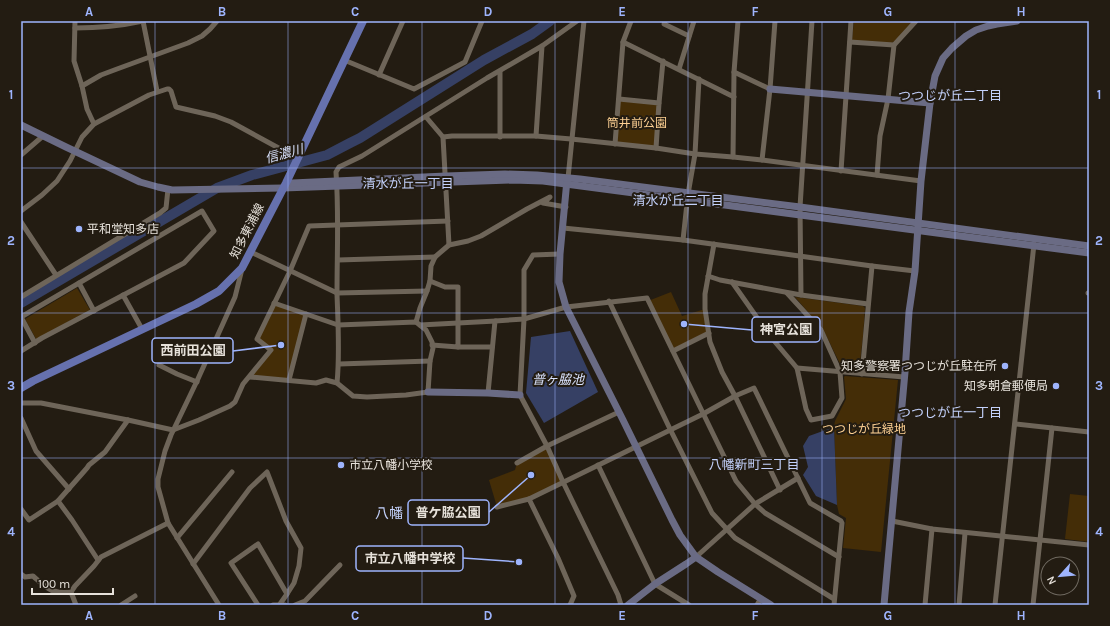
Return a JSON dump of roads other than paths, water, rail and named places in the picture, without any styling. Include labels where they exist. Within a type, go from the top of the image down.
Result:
[{"type":"main road","name":"知多東浦線","points":[[21,388],[208,298],[225,286],[242,268],[285,186],[290,172],[362,21]]},
{"type":"street","points":[[75,21],[74,61],[87,109],[94,124]]},
{"type":"street","points":[[75,28],[126,25],[143,21],[157,92]]},
{"type":"street","points":[[82,86],[101,75],[188,43],[202,36],[217,21]]},
{"type":"street","points":[[380,75],[403,21]]},
{"type":"street","points":[[344,60],[414,89],[464,62],[482,21]]},
{"type":"street","points":[[336,383],[339,364],[336,172],[339,167],[362,156],[487,78],[500,72],[542,46],[577,21]]},
{"type":"street","points":[[584,21],[571,139],[566,208],[560,254],[559,282],[566,307],[680,535],[696,557],[771,605]]},
{"type":"street","points":[[615,144],[623,42],[629,21]]},
{"type":"street","points":[[665,21],[664,24],[689,36]]},
{"type":"street","points":[[679,69],[694,21]]},
{"type":"street","points":[[733,157],[734,72],[738,21]]},
{"type":"street","points":[[762,160],[770,89],[775,21]]},
{"type":"street","points":[[801,295],[800,211],[812,21]]},
{"type":"street","points":[[841,171],[851,21]]},
{"type":"street","points":[[877,175],[880,136],[888,99],[894,45],[916,21]]},
{"type":"street","points":[[884,605],[909,312],[915,271],[921,181],[930,103],[935,76],[943,58],[966,36],[976,30],[997,22],[1017,21]]},
{"type":"street","points":[[623,42],[734,97]]},
{"type":"street","points":[[850,42],[894,45]]},
{"type":"street","points":[[536,136],[542,46]]},
{"type":"street","points":[[656,148],[663,61]]},
{"type":"street","points":[[500,72],[500,136]]},
{"type":"street","points":[[734,72],[770,89],[808,91],[930,103]]},
{"type":"street","points":[[683,240],[695,154],[698,79]]},
{"type":"street","points":[[21,211],[54,184],[61,175],[82,137],[94,124],[157,92],[169,89],[176,107],[215,116],[231,122],[297,158]]},
{"type":"street","points":[[618,99],[659,103]]},
{"type":"street","points":[[426,117],[444,137],[449,244]]},
{"type":"street","points":[[21,125],[140,182],[168,189],[243,189],[336,183],[446,179],[505,174],[537,175],[567,181],[1034,242],[1089,246]]},
{"type":"street","points":[[21,155],[43,136]]},
{"type":"street","points":[[444,137],[536,136],[571,139],[656,148],[695,154],[762,160],[921,181]]},
{"type":"street","points":[[21,296],[164,210],[166,208],[168,189]]},
{"type":"street","points":[[418,324],[420,308],[430,281],[431,266],[434,257],[449,244],[468,241],[481,236],[550,197],[543,203],[566,208]]},
{"type":"street","points":[[21,351],[184,263],[214,231],[202,211],[21,317],[35,343]]},
{"type":"street","points":[[21,403],[42,403],[173,430],[211,414],[235,402],[243,384],[270,350],[257,339],[290,271],[309,226],[448,221]]},
{"type":"street","points":[[21,222],[56,275]]},
{"type":"street","points":[[563,228],[683,240],[915,271]]},
{"type":"street","points":[[1034,242],[1089,253]]},
{"type":"street","points":[[996,605],[1034,242]]},
{"type":"street","points":[[714,244],[708,276],[705,309],[710,342],[722,372],[780,490]]},
{"type":"street","points":[[251,252],[337,293],[427,291]]},
{"type":"street","points":[[560,254],[533,255],[524,270],[524,319],[520,394],[547,446],[562,482],[621,605]]},
{"type":"street","points":[[338,260],[434,257]]},
{"type":"street","points":[[862,374],[872,266]]},
{"type":"street","points":[[219,605],[168,523],[158,488],[158,479],[165,450],[173,430],[197,382],[235,297],[242,268]]},
{"type":"street","points":[[708,276],[720,280],[801,295],[868,304]]},
{"type":"street","points":[[430,281],[446,287],[458,287],[458,347]]},
{"type":"street","points":[[732,282],[770,336],[797,368],[806,409],[811,420],[832,416],[842,398],[840,372],[821,330],[786,292]]},
{"type":"street","points":[[79,283],[94,311]]},
{"type":"street","points":[[123,295],[142,329]]},
{"type":"street","points":[[274,303],[338,326],[458,323],[524,319],[566,307],[609,301],[647,298],[736,481],[755,504],[765,513],[839,557]]},
{"type":"street","points":[[609,301],[712,513],[735,538],[834,599]]},
{"type":"street","points":[[289,380],[306,314]]},
{"type":"street","points":[[488,393],[496,321]]},
{"type":"street","points":[[418,324],[426,330],[432,346],[428,392]]},
{"type":"street","points":[[673,351],[709,332]]},
{"type":"street","points":[[432,346],[492,348]]},
{"type":"street","points":[[339,364],[430,361]]},
{"type":"street","points":[[159,365],[197,382]]},
{"type":"street","points":[[797,368],[904,377]]},
{"type":"street","points":[[250,377],[316,383],[326,380],[336,383],[353,396],[360,397],[406,395],[428,392],[520,394]]},
{"type":"street","points":[[497,507],[529,499],[703,414],[735,396],[754,388],[810,503],[842,523],[834,605]]},
{"type":"street","points":[[517,463],[547,446],[619,412]]},
{"type":"street","points":[[21,418],[36,451],[69,489]]},
{"type":"street","points":[[21,509],[29,520],[58,501],[89,465],[105,452],[128,420]]},
{"type":"street","points":[[1015,424],[1089,432]]},
{"type":"street","points":[[1033,605],[1052,428]]},
{"type":"street","points":[[598,464],[655,584],[689,605]]},
{"type":"street","points":[[177,538],[232,472]]},
{"type":"street","points":[[193,564],[250,488],[267,472],[286,521],[301,548],[300,566],[294,583],[287,594],[283,605],[273,605]]},
{"type":"street","points":[[628,605],[655,584],[696,557],[755,504],[798,478]]},
{"type":"street","points":[[529,499],[558,558],[574,596],[570,605]]},
{"type":"street","points":[[58,501],[98,560]]},
{"type":"street","points":[[892,521],[932,529],[1089,545]]},
{"type":"street","points":[[71,592],[101,557],[168,523]]},
{"type":"street","points":[[925,605],[932,529]]},
{"type":"street","points":[[959,605],[965,533]]},
{"type":"street","points":[[258,605],[231,563],[258,544],[287,594]]},
{"type":"street","points":[[295,605],[306,603],[340,564]]},
{"type":"street","points":[[21,574],[24,577],[33,576],[48,589],[55,592],[71,592]]},
{"type":"street","points":[[71,592],[76,605]]},
{"type":"street","points":[[121,605],[135,596]]},
{"type":"street","points":[[757,605],[761,598]]},
{"type":"water","name":"普ヶ脇池","points":[[570,331],[598,392],[544,423],[526,393],[531,337]]},
{"type":"water","points":[[834,427],[837,505],[816,496],[803,475],[808,467],[803,446],[809,436]]},
{"type":"waterway","name":"信濃川","points":[[21,303],[217,188],[252,175],[327,155],[360,138],[484,60],[532,34],[550,21]]},
{"type":"place","name":"平和堂知多店","points":[[79,229]]},
{"type":"place","name":"神宮公園","points":[[684,324]]},
{"type":"place","name":"西前田公園","points":[[281,345]]},
{"type":"place","name":"知多警察署つつじが丘駐在所","points":[[1005,366]]},
{"type":"place","name":"知多朝倉郵便局","points":[[1056,386]]},
{"type":"place","name":"市立八幡小学校","points":[[341,465]]},
{"type":"place","name":"普ケ脇公園","points":[[531,475]]},
{"type":"place","name":"市立八幡中学校","points":[[519,562]]},
{"type":"district","name":"つつじが丘二丁目","points":[[950,95]]},
{"type":"district","name":"清水が丘一丁目","points":[[408,183]]},
{"type":"district","name":"清水が丘二丁目","points":[[678,200]]},
{"type":"district","name":"つつじが丘一丁目","points":[[950,412]]},
{"type":"district","name":"八幡新町三丁目","points":[[754,464]]},
{"type":"district","name":"八幡","points":[[389,513]]},
{"type":"park label","name":"筒井前公園","points":[[637,123]]},
{"type":"park label","name":"つつじが丘緑地","points":[[864,429]]}]
